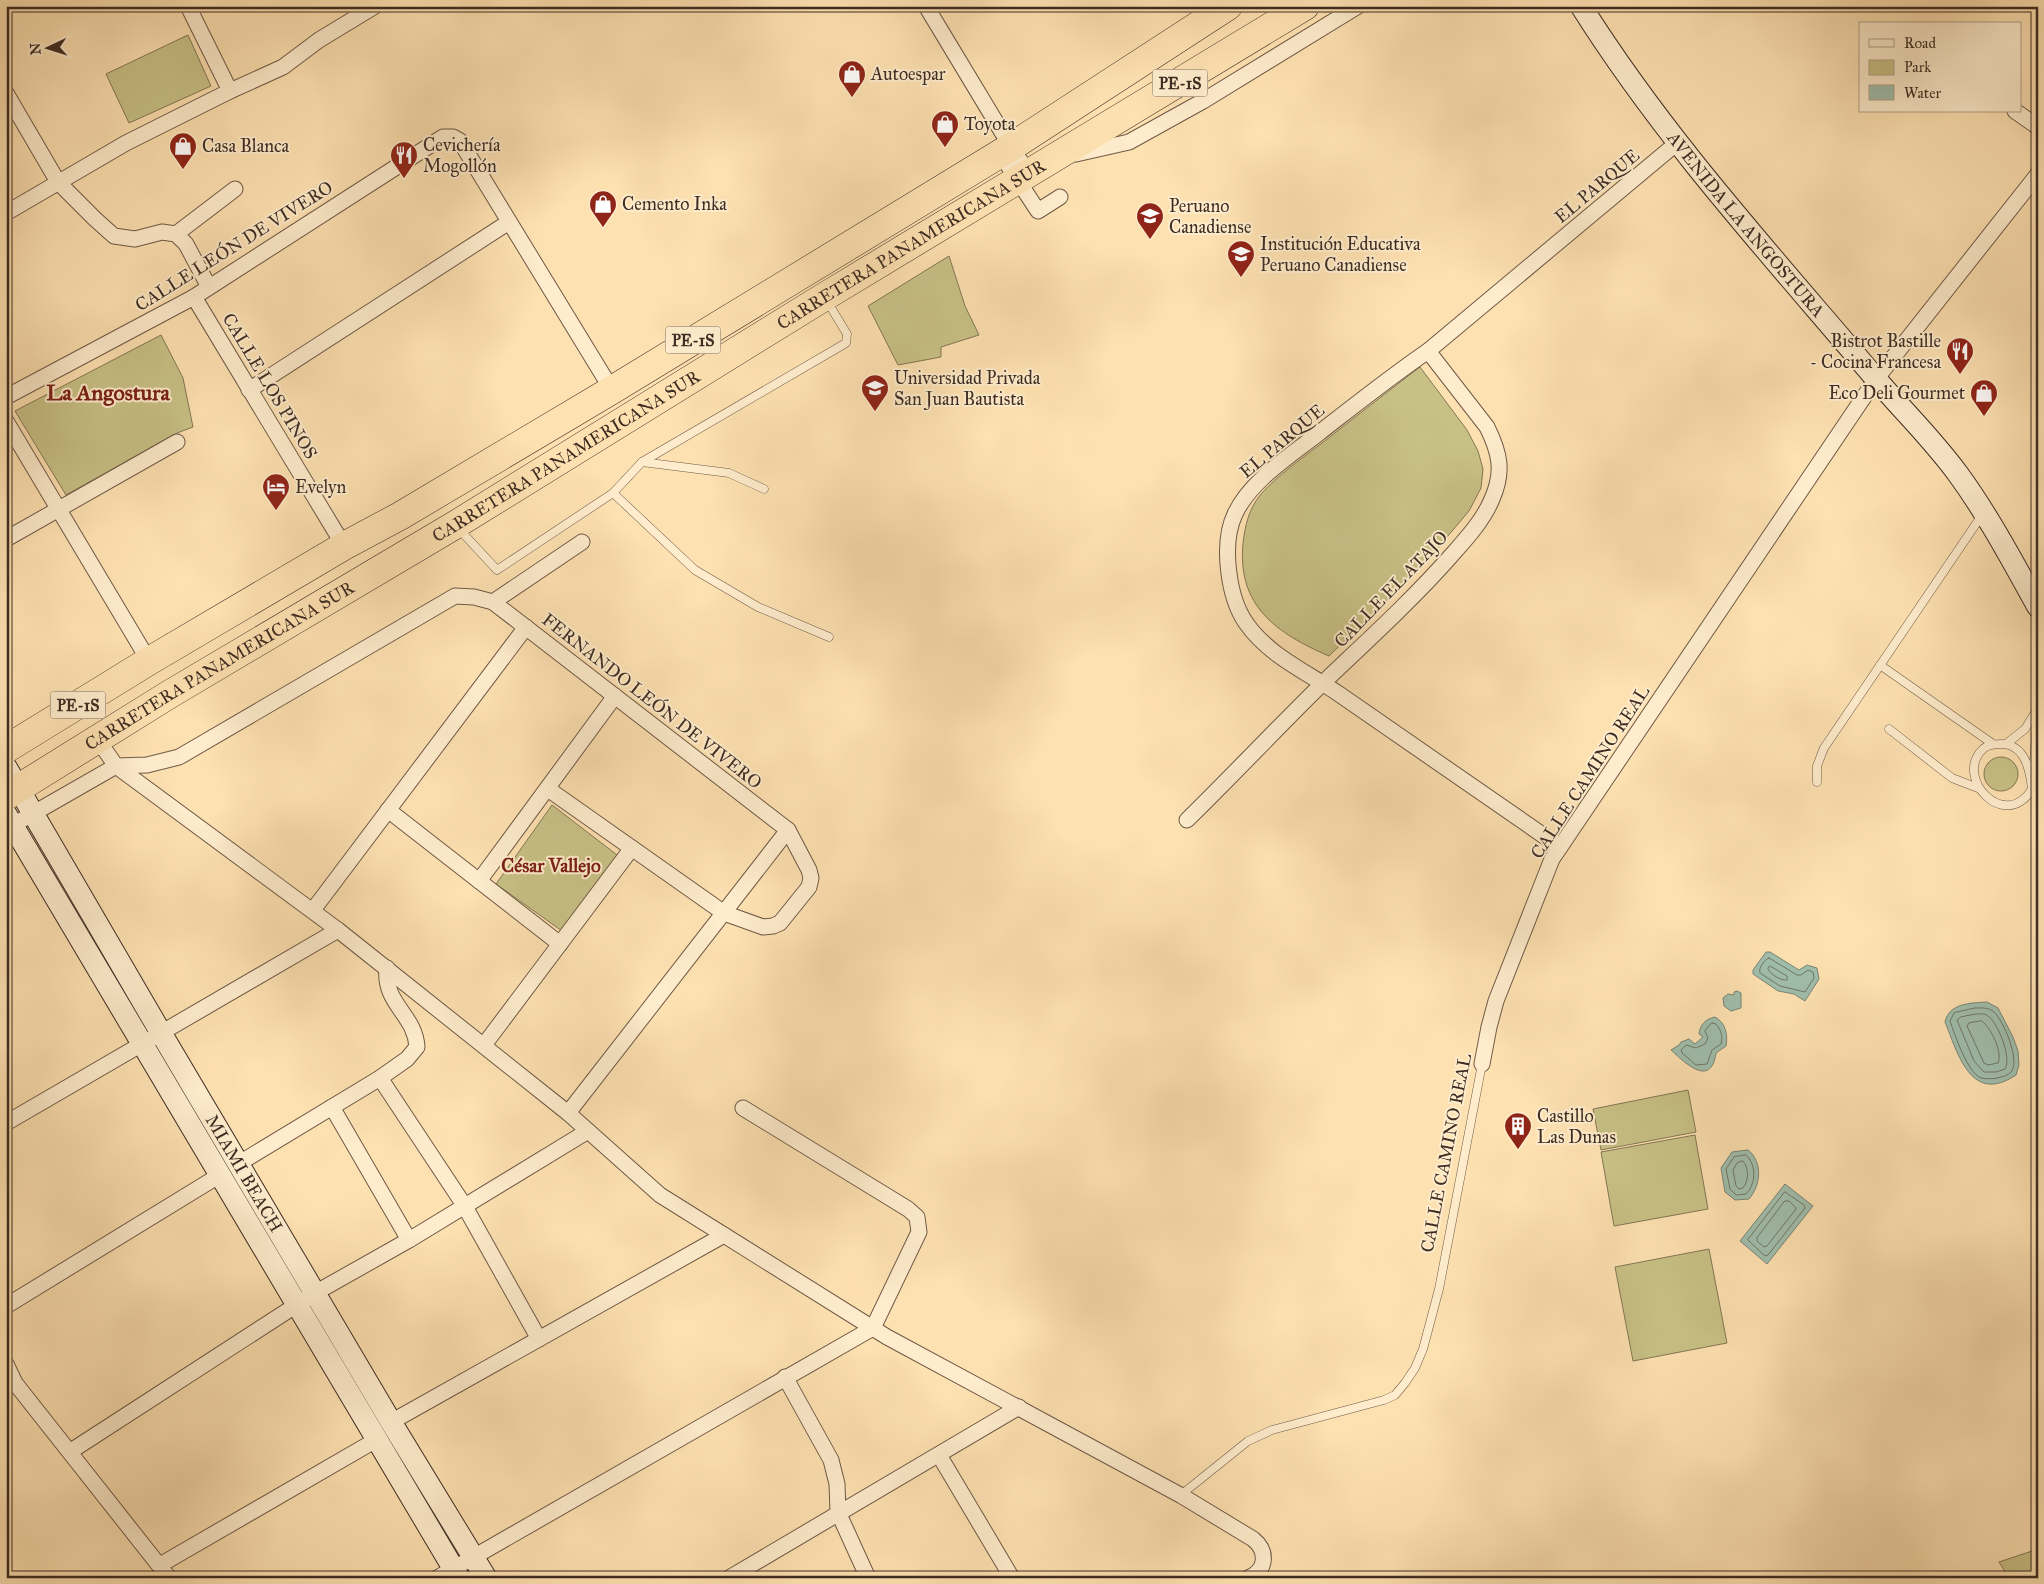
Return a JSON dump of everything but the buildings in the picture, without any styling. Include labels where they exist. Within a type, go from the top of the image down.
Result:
[{"type":"highway","name":"CARRETERA PANAMERICANA SUR","points":[[6,749],[149,661],[344,546],[400,516],[612,390],[1005,150],[1228,6]]},
{"type":"highway","name":"CARRETERA PANAMERICANA SUR","points":[[10,784],[98,740],[170,694],[455,525],[824,297],[1305,6]]},
{"type":"street","points":[[188,6],[230,91]]},
{"type":"street","points":[[6,213],[126,144],[230,91],[283,67],[319,40],[375,6]]},
{"type":"street","points":[[926,6],[1005,150],[1024,177],[1038,211],[1060,197]]},
{"type":"street","points":[[1055,158],[1129,142],[1203,101],[1358,6]]},
{"type":"street","name":"AVENIDA LA ANGOSTURA","points":[[1581,6],[1677,144],[1876,379],[1930,438],[1958,474],[1984,513],[2038,607]]},
{"type":"street","points":[[6,92],[58,182],[95,219],[114,236],[135,238],[162,232],[176,234],[186,244],[209,287]]},
{"type":"street","points":[[2016,112],[2038,127]]},
{"type":"street","name":"CALLE LEÓN DE VIVERO","points":[[6,397],[194,297],[443,137],[452,137],[460,141],[509,222]]},
{"type":"street","name":"EL PARQUE","points":[[1560,847],[1323,683],[1276,655],[1246,622],[1235,598],[1227,557],[1229,534],[1234,514],[1246,496],[1269,472],[1396,373],[1428,351],[1677,144]]},
{"type":"street","name":"CALLE CAMINO REAL","points":[[1482,1064],[1496,1002],[1552,858],[1876,379],[2038,174]]},
{"type":"street","points":[[176,234],[236,189]]},
{"type":"street","points":[[249,390],[509,222],[612,390]]},
{"type":"street","name":"CALLE LOS PINOS","points":[[194,297],[344,546]]},
{"type":"street","name":"CALLE EL ATAJO","points":[[1187,820],[1323,683],[1429,580],[1482,518],[1492,500],[1499,471],[1499,454],[1494,441],[1487,427],[1428,351]]},
{"type":"street","points":[[6,421],[149,661]]},
{"type":"street","points":[[6,539],[177,442]]},
{"type":"street","points":[[10,819],[33,814],[116,766],[147,765],[179,758],[455,596],[474,597],[493,602],[582,542]]},
{"type":"street","name":"FERNANDO LEÓN DE VIVERO","points":[[493,602],[788,830]]},
{"type":"street","points":[[313,910],[526,627]]},
{"type":"street","points":[[479,881],[548,790],[615,696]]},
{"type":"street","points":[[98,740],[116,766],[313,910],[387,968],[568,1113],[660,1195],[873,1328],[1182,1496],[1259,1544],[1264,1557],[1263,1564],[1259,1571],[1248,1578]]},
{"type":"street","name":"MIAMI BEACH","points":[[10,784],[33,814],[152,1038],[306,1299],[391,1422],[486,1578]]},
{"type":"street","points":[[548,790],[724,913],[763,927],[780,923],[809,887],[811,878],[809,870],[788,830],[724,913],[568,1113]]},
{"type":"street","points":[[388,810],[560,944]]},
{"type":"street","name":"MIAMI BEACH","points":[[10,819],[152,1038]]},
{"type":"street","points":[[484,1045],[632,848]]},
{"type":"street","points":[[6,1123],[338,930]]},
{"type":"street","points":[[6,1306],[380,1078],[407,1059],[417,1047],[416,1034],[390,994],[385,982],[387,968]]},
{"type":"street","points":[[380,1078],[464,1205],[539,1339]]},
{"type":"street","points":[[332,1107],[409,1240]]},
{"type":"street","points":[[450,1574],[474,1556],[873,1328],[919,1232],[917,1217],[908,1209],[743,1108]]},
{"type":"street","points":[[70,1452],[306,1299],[409,1240],[588,1131]]},
{"type":"street","points":[[391,1422],[724,1235]]},
{"type":"street","name":"MIAMI BEACH","points":[[306,1299],[376,1440],[450,1574]]},
{"type":"street","points":[[6,1364],[15,1383],[169,1578]]},
{"type":"street","points":[[785,1377],[831,1460],[837,1484],[838,1512],[868,1578]]},
{"type":"street","points":[[729,1578],[1019,1407]]},
{"type":"street","points":[[160,1565],[376,1440]]},
{"type":"street","points":[[939,1455],[1012,1578]]},
{"type":"lane","points":[[455,525],[497,570],[614,493],[642,462],[846,343],[847,334],[824,297]]},
{"type":"lane","points":[[642,462],[729,473],[764,490]]},
{"type":"lane","points":[[614,493],[695,570],[758,607],[829,637]]},
{"type":"lane","points":[[1816,782],[1817,766],[1824,748],[1984,513]]},
{"type":"lane","points":[[1880,665],[1993,744]]},
{"type":"lane","points":[[2006,744],[2025,728],[2038,706],[2032,789],[2025,800],[2013,804],[2000,804],[1987,799],[1978,788],[1974,774],[1976,761],[1983,749],[1993,744],[2006,744],[2018,750],[2025,760],[2030,769],[2032,789]]},
{"type":"lane","points":[[1889,729],[1952,778],[1978,788]]},
{"type":"lane","name":"CALLE CAMINO REAL","points":[[1182,1496],[1248,1441],[1272,1430],[1384,1400],[1395,1395],[1416,1368],[1439,1288],[1482,1064]]},
{"type":"green space","points":[[188,35],[211,86],[129,123],[106,74]]},
{"type":"green space","points":[[949,256],[965,306],[979,335],[941,347],[941,357],[898,365],[868,306]]},
{"type":"green space","points":[[161,335],[183,378],[193,427],[177,433],[66,495],[15,411]]},
{"type":"green space","points":[[1420,367],[1467,430],[1478,451],[1483,469],[1481,488],[1469,511],[1425,563],[1329,656],[1292,638],[1277,627],[1254,600],[1246,584],[1243,565],[1243,543],[1248,517],[1257,499],[1275,480]]},
{"type":"green space","points":[[2001,757],[2013,762],[2018,774],[2013,786],[2001,791],[1989,786],[1984,774],[1989,762]]},
{"type":"green space","points":[[552,805],[621,858],[562,931],[496,884]]},
{"type":"green space","points":[[1688,1090],[1696,1132],[1601,1150],[1593,1109]]},
{"type":"green space","points":[[1695,1135],[1708,1209],[1614,1226],[1601,1152]]},
{"type":"green space","points":[[1709,1249],[1727,1343],[1633,1361],[1615,1267]]},
{"type":"green space","points":[[2038,1549],[2038,1578],[2009,1578],[1999,1562]]},
{"type":"water","points":[[1766,952],[1770,952],[1799,970],[1807,965],[1817,968],[1819,979],[1805,1001],[1794,994],[1778,991],[1753,974],[1753,970]]},
{"type":"water","points":[[1734,992],[1741,993],[1741,1008],[1731,1011],[1724,1006],[1723,998],[1728,994],[1734,995]]},
{"type":"water","points":[[1987,1002],[1998,1008],[2018,1051],[2019,1065],[2016,1075],[2001,1083],[1988,1084],[1977,1080],[1969,1072],[1961,1061],[1945,1022],[1951,1011],[1962,1005]]},
{"type":"water","points":[[1715,1017],[1722,1023],[1725,1030],[1726,1046],[1716,1053],[1713,1064],[1709,1069],[1703,1071],[1696,1070],[1671,1050],[1681,1042],[1689,1039],[1695,1044],[1703,1037],[1699,1034],[1702,1025]]},
{"type":"water","points":[[1748,1150],[1753,1155],[1758,1167],[1758,1181],[1749,1199],[1735,1200],[1725,1192],[1721,1168],[1732,1152]]},
{"type":"water","points":[[1785,1184],[1813,1206],[1767,1264],[1740,1241]]},
{"type":"place","name":"Autoespar","points":[[852,98]]},
{"type":"place","name":"Toyota","points":[[945,148]]},
{"type":"place","name":"Casa Blanca","points":[[183,170]]},
{"type":"place","name":"Cevichería Mogollón","points":[[404,179]]},
{"type":"place","name":"Cemento Inka","points":[[603,228]]},
{"type":"place","name":"Peruano Canadiense","points":[[1150,240]]},
{"type":"place","name":"Institución Educativa Peruano Canadiense","points":[[1241,278]]},
{"type":"place","name":"Bistrot Bastille - Cocina Francesa","points":[[1960,375]]},
{"type":"place","name":"Universidad Privada San Juan Bautista","points":[[875,412]]},
{"type":"place","name":"Eco Deli Gourmet","points":[[1984,417]]},
{"type":"place","name":"Evelyn","points":[[276,511]]},
{"type":"place","name":"Castillo Las Dunas","points":[[1518,1150]]},
{"type":"district","name":"La Angostura","points":[[108,392]]},
{"type":"district","name":"César Vallejo","points":[[551,865]]}]
